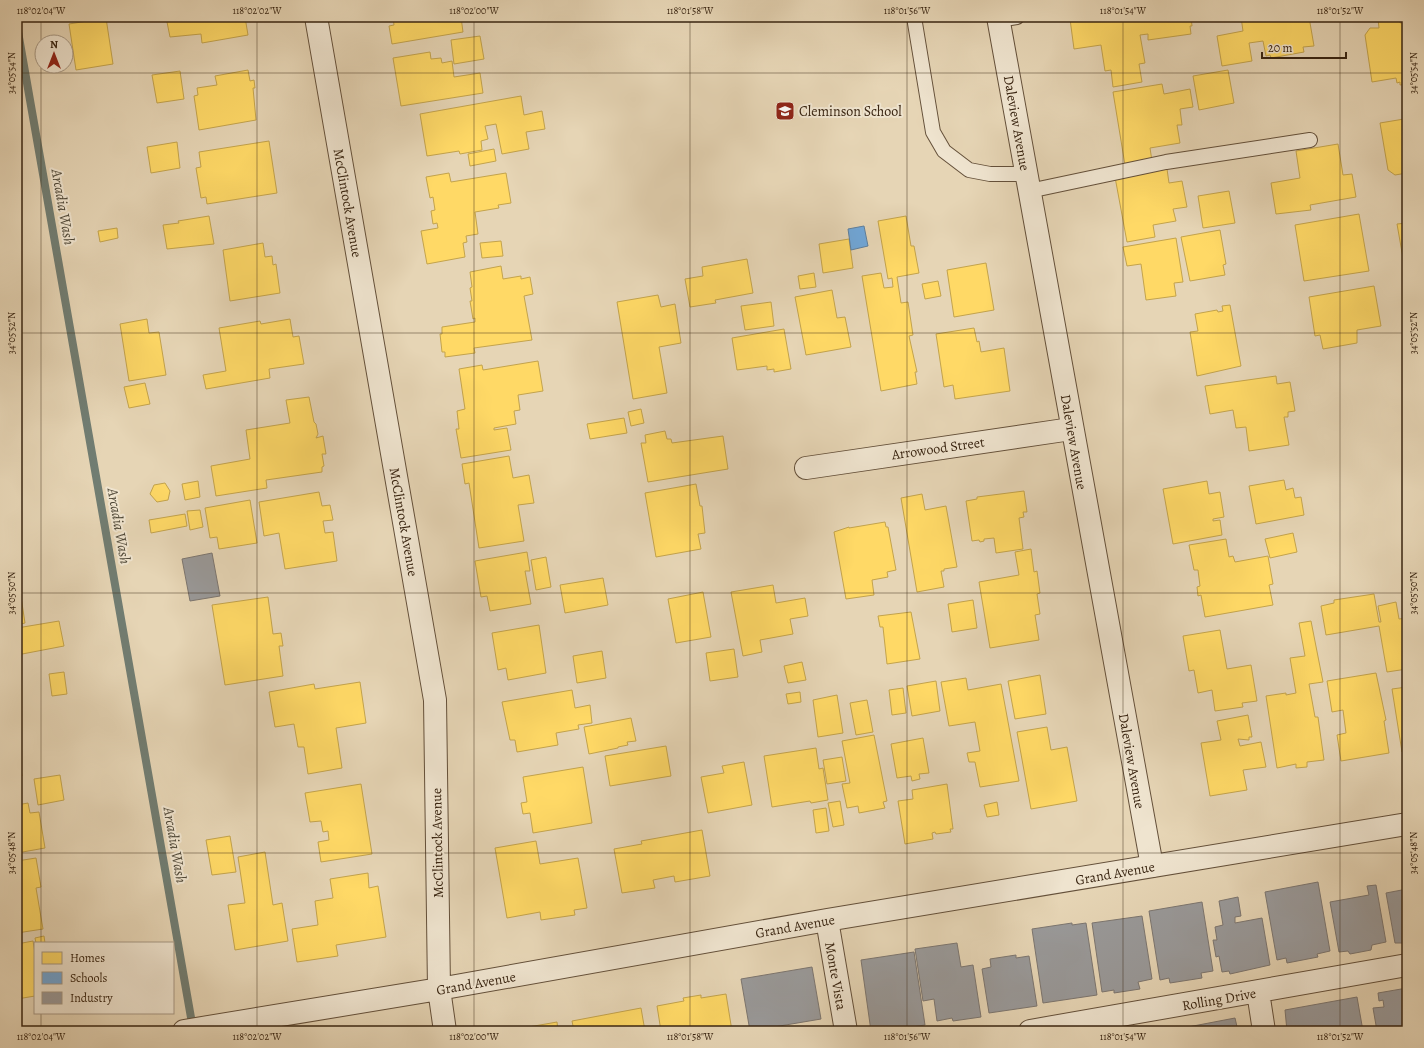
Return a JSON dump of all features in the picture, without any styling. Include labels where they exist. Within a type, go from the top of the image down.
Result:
[{"type":"street","name":"McClintock Avenue","points":[[316,17],[434,700],[439,989],[445,1031]]},
{"type":"street","name":"Daleview Avenue","points":[[1004,18],[1027,182],[1152,866]]},
{"type":"street","name":"Arrowood Street","points":[[806,468],[1071,429]]},
{"type":"street","name":"Grand Avenue","points":[[195,1030],[439,989],[827,920],[1407,824]]},
{"type":"street","name":"Monte Vista","points":[[827,920],[846,1031]]},
{"type":"street","name":"Rolling Drive","points":[[1030,1031],[1056,1029],[1407,965]]},
{"type":"street","points":[[1258,992],[1264,1031]]},
{"type":"lane","points":[[914,17],[933,132],[944,151],[969,170],[1027,182],[1310,140]]},
{"type":"building: Homes","points":[[166,17],[245,17],[248,35],[202,43],[201,34],[170,37]]},
{"type":"building: Homes","points":[[393,17],[461,17],[463,32],[392,44],[389,26],[394,25]]},
{"type":"building: Homes","points":[[1081,17],[1191,17],[1192,26],[1190,26],[1191,34],[1148,40],[1148,34],[1140,35],[1145,63],[1139,64],[1142,82],[1113,87],[1111,70],[1105,71],[1101,45],[1074,49],[1070,19]]},
{"type":"building: Homes","points":[[1241,17],[1309,17],[1314,46],[1303,47],[1304,52],[1271,58],[1270,55],[1266,56],[1263,41],[1249,43],[1252,61],[1222,66],[1217,36],[1243,31]]},
{"type":"building: Homes","points":[[1399,17],[1400,23],[1407,22],[1407,84],[1400,85],[1400,82],[1397,83],[1396,78],[1372,82],[1365,35],[1370,28],[1379,28],[1378,19]]},
{"type":"building: Homes","points":[[106,18],[113,64],[76,70],[74,57],[74,34],[71,34],[69,24]]},
{"type":"building: Homes","points":[[480,36],[484,59],[454,64],[451,40]]},
{"type":"building: Homes","points":[[430,52],[431,59],[441,58],[442,63],[452,61],[454,77],[480,73],[483,93],[401,106],[393,58]]},
{"type":"building: Homes","points":[[248,70],[250,81],[254,80],[255,88],[253,88],[256,120],[199,130],[194,96],[198,95],[197,88],[217,85],[215,76]]},
{"type":"building: Homes","points":[[1228,70],[1234,103],[1199,110],[1193,76]]},
{"type":"building: Homes","points":[[180,71],[184,99],[157,103],[152,75]]},
{"type":"building: Homes","points":[[1162,84],[1164,94],[1190,89],[1193,107],[1180,109],[1182,125],[1177,125],[1180,143],[1150,148],[1152,161],[1125,165],[1113,92]]},
{"type":"building: Homes","points":[[521,96],[524,115],[542,111],[545,129],[526,132],[529,149],[502,154],[496,124],[485,126],[488,139],[481,141],[482,150],[460,154],[459,151],[427,156],[420,114]]},
{"type":"building: Homes","points":[[1405,110],[1407,110],[1407,173],[1395,175],[1388,170],[1380,123],[1404,119]]},
{"type":"building: Homes","points":[[269,141],[277,193],[207,204],[206,197],[201,198],[196,168],[201,167],[199,152]]},
{"type":"building: Homes","points":[[177,142],[180,168],[151,173],[147,147]]},
{"type":"building: Homes","points":[[1338,144],[1343,175],[1352,174],[1356,197],[1310,205],[1311,210],[1276,214],[1271,183],[1300,178],[1296,151]]},
{"type":"building: Homes","points":[[494,149],[496,161],[470,166],[468,154]]},
{"type":"building: Homes","points":[[1167,169],[1169,183],[1182,181],[1187,207],[1173,209],[1176,221],[1153,225],[1155,237],[1127,242],[1115,177]]},
{"type":"building: Homes","points":[[449,173],[451,182],[506,173],[511,203],[498,205],[499,208],[475,212],[478,234],[466,236],[467,242],[463,243],[465,257],[427,264],[421,231],[438,228],[437,223],[433,224],[431,211],[435,210],[433,197],[430,198],[426,177]]},
{"type":"building: Homes","points":[[1229,191],[1235,223],[1203,228],[1198,196]]},
{"type":"building: Homes","points":[[1359,214],[1369,271],[1304,281],[1295,225]]},
{"type":"building: Homes","points":[[209,216],[214,244],[167,249],[163,225]]},
{"type":"building: Homes","points":[[906,216],[911,246],[914,246],[919,273],[897,277],[901,303],[908,302],[913,335],[909,336],[917,372],[915,372],[917,384],[881,391],[862,276],[881,273],[884,288],[893,287],[892,278],[888,279],[878,221]]},
{"type":"building: Homes","points":[[1407,223],[1407,281],[1397,224]]},
{"type":"building: Homes","points":[[117,228],[118,238],[100,242],[98,231]]},
{"type":"building: Homes","points":[[1220,230],[1226,264],[1223,265],[1225,275],[1190,281],[1181,237]]},
{"type":"building: Homes","points":[[1176,238],[1183,282],[1174,283],[1176,296],[1146,300],[1141,264],[1127,266],[1123,247]]},
{"type":"building: Homes","points":[[849,239],[853,268],[823,273],[819,244]]},
{"type":"building: Homes","points":[[501,241],[503,256],[482,258],[480,243]]},
{"type":"building: Homes","points":[[263,243],[265,257],[272,256],[273,265],[276,264],[280,293],[230,301],[223,250]]},
{"type":"building: Homes","points":[[747,259],[753,293],[715,300],[716,303],[690,307],[685,279],[703,276],[702,267]]},
{"type":"building: Homes","points":[[986,263],[994,310],[954,317],[947,270]]},
{"type":"building: Homes","points":[[501,266],[503,279],[521,276],[521,279],[530,277],[533,294],[524,296],[532,340],[474,348],[475,353],[445,357],[445,352],[442,352],[440,334],[442,334],[442,327],[475,322],[475,318],[473,319],[470,301],[472,301],[470,288],[472,287],[470,272]]},
{"type":"building: Homes","points":[[814,273],[816,287],[800,289],[798,276]]},
{"type":"building: Homes","points":[[938,281],[941,296],[925,299],[922,284]]},
{"type":"building: Homes","points":[[1374,286],[1381,326],[1357,330],[1357,343],[1323,349],[1320,335],[1315,336],[1309,297]]},
{"type":"building: Homes","points":[[832,290],[837,318],[845,317],[851,347],[806,355],[795,297]]},
{"type":"building: Homes","points":[[658,295],[661,307],[675,304],[681,343],[659,347],[667,393],[633,399],[617,302]]},
{"type":"building: Homes","points":[[771,302],[774,326],[745,330],[741,306]]},
{"type":"building: Homes","points":[[1230,305],[1241,366],[1197,376],[1190,332],[1198,331],[1195,314],[1217,310],[1218,312],[1223,311],[1222,306]]},
{"type":"building: Homes","points":[[147,319],[149,333],[159,332],[166,375],[129,381],[120,324]]},
{"type":"building: Homes","points":[[290,319],[293,337],[299,336],[304,364],[269,369],[270,378],[206,389],[203,375],[226,371],[219,328],[260,321],[261,324]]},
{"type":"building: Homes","points":[[974,328],[981,352],[1004,348],[1010,391],[955,399],[953,385],[944,387],[936,334]]},
{"type":"building: Homes","points":[[784,329],[791,369],[774,372],[774,369],[767,370],[767,366],[737,370],[732,338]]},
{"type":"building: Homes","points":[[1403,342],[1407,342],[1407,367]]},
{"type":"building: Homes","points":[[538,361],[543,391],[518,395],[520,410],[514,411],[516,424],[494,428],[494,430],[507,428],[511,450],[461,458],[456,429],[459,429],[457,411],[465,409],[459,369],[482,365],[483,370]]},
{"type":"building: Homes","points":[[1276,376],[1277,384],[1290,382],[1295,411],[1288,412],[1288,417],[1284,417],[1289,445],[1249,451],[1246,427],[1236,428],[1233,410],[1210,414],[1205,386]]},
{"type":"building: Homes","points":[[145,383],[150,404],[129,408],[124,387]]},
{"type":"building: Homes","points":[[309,397],[318,434],[316,438],[323,436],[326,454],[322,454],[324,466],[322,467],[322,472],[266,480],[267,488],[216,496],[211,466],[250,459],[246,430],[290,423],[286,400]]},
{"type":"building: Homes","points":[[641,409],[644,423],[631,426],[628,412]]},
{"type":"building: Homes","points":[[624,418],[627,433],[590,439],[587,424]]},
{"type":"building: Homes","points":[[665,431],[667,439],[671,439],[672,443],[723,436],[728,469],[648,482],[641,443],[646,443],[645,435]]},
{"type":"building: Homes","points":[[509,456],[513,478],[529,475],[534,503],[518,505],[524,541],[479,548],[469,483],[465,484],[462,464]]},
{"type":"building: Homes","points":[[1284,480],[1286,490],[1293,488],[1295,498],[1301,497],[1304,515],[1256,524],[1249,486]]},
{"type":"building: Homes","points":[[198,481],[200,497],[185,500],[182,484]]},
{"type":"building: Homes","points":[[1207,481],[1209,494],[1220,492],[1224,517],[1213,519],[1213,521],[1220,520],[1222,535],[1173,544],[1163,489]]},
{"type":"building: Homes","points":[[165,483],[170,491],[168,500],[157,502],[150,494],[154,485]]},
{"type":"building: Homes","points":[[696,484],[700,506],[702,506],[705,533],[698,534],[701,549],[656,557],[645,493]]},
{"type":"building: Homes","points":[[1024,491],[1027,512],[1023,512],[1024,517],[1019,518],[1023,549],[996,553],[994,538],[984,539],[984,541],[980,542],[979,540],[972,541],[966,501],[977,499],[977,497]]},
{"type":"building: Homes","points":[[319,492],[322,506],[330,505],[333,520],[323,521],[325,533],[333,532],[337,561],[285,569],[279,533],[264,536],[259,502]]},
{"type":"building: Homes","points":[[922,494],[925,510],[946,506],[957,567],[944,569],[944,571],[941,571],[944,587],[917,592],[901,498]]},
{"type":"building: Homes","points":[[250,500],[257,543],[219,549],[217,537],[210,538],[205,508]]},
{"type":"building: Homes","points":[[200,510],[203,527],[190,530],[187,511]]},
{"type":"building: Homes","points":[[185,514],[187,526],[151,533],[149,520]]},
{"type":"building: Homes","points":[[885,522],[886,527],[888,527],[896,570],[887,572],[888,577],[872,580],[874,595],[846,599],[834,532],[849,527]]},
{"type":"building: Homes","points":[[1293,533],[1297,552],[1270,558],[1265,539]]},
{"type":"building: Homes","points":[[1226,539],[1229,557],[1233,556],[1235,562],[1268,556],[1273,584],[1269,585],[1273,605],[1205,617],[1201,595],[1198,596],[1197,587],[1200,586],[1198,570],[1194,570],[1189,545]]},
{"type":"building: Homes","points":[[1031,549],[1034,572],[1037,571],[1040,593],[1037,594],[1040,614],[1035,615],[1039,640],[990,648],[979,582],[1019,575],[1015,552]]},
{"type":"building: Homes","points":[[527,552],[530,571],[525,571],[531,604],[490,611],[487,596],[481,597],[475,561]]},
{"type":"building: Homes","points":[[546,557],[551,587],[536,590],[531,560]]},
{"type":"building: Homes","points":[[603,578],[608,605],[565,613],[560,585]]},
{"type":"building: Homes","points":[[773,585],[776,603],[805,598],[808,616],[790,619],[793,634],[760,640],[762,652],[743,656],[731,592]]},
{"type":"building: Homes","points":[[703,592],[711,637],[676,643],[668,599]]},
{"type":"building: Homes","points":[[1374,594],[1379,622],[1381,622],[1378,606],[1396,602],[1399,619],[1407,618],[1407,669],[1387,672],[1379,626],[1326,635],[1321,606],[1334,603],[1334,600]]},
{"type":"building: Homes","points":[[21,597],[25,623],[17,625],[17,598]]},
{"type":"building: Homes","points":[[268,597],[273,634],[281,633],[283,646],[279,646],[283,676],[225,685],[212,605]]},
{"type":"building: Homes","points":[[973,600],[977,628],[952,632],[948,604]]},
{"type":"building: Homes","points":[[911,612],[920,659],[887,664],[883,627],[880,627],[878,616]]},
{"type":"building: Homes","points":[[59,621],[64,646],[17,655],[17,628]]},
{"type":"building: Homes","points":[[1311,621],[1323,682],[1309,684],[1315,717],[1318,717],[1324,760],[1307,762],[1307,767],[1296,768],[1296,764],[1277,768],[1266,696],[1296,693],[1290,658],[1305,656],[1299,623]]},
{"type":"building: Homes","points":[[539,625],[546,673],[508,680],[506,668],[498,670],[492,633]]},
{"type":"building: Homes","points":[[1220,630],[1227,669],[1251,665],[1257,701],[1242,703],[1243,707],[1215,711],[1212,690],[1198,693],[1194,670],[1189,671],[1183,636]]},
{"type":"building: Homes","points":[[734,649],[738,677],[710,681],[706,653]]},
{"type":"building: Homes","points":[[602,651],[606,678],[577,683],[573,656]]},
{"type":"building: Homes","points":[[802,662],[806,680],[788,683],[784,666]]},
{"type":"building: Homes","points":[[64,672],[67,694],[52,696],[49,674]]},
{"type":"building: Homes","points":[[1376,673],[1386,720],[1384,721],[1389,753],[1341,761],[1337,735],[1346,733],[1343,710],[1332,712],[1327,681]]},
{"type":"building: Homes","points":[[1040,675],[1046,714],[1015,719],[1008,681]]},
{"type":"building: Homes","points":[[966,678],[968,690],[1001,684],[1019,781],[980,787],[975,762],[969,762],[967,753],[980,751],[975,722],[949,726],[941,682]]},
{"type":"building: Homes","points":[[936,681],[940,711],[912,716],[907,686]]},
{"type":"building: Homes","points":[[360,682],[366,723],[336,728],[342,768],[308,774],[304,747],[298,747],[294,724],[275,727],[269,692],[314,684],[315,689]]},
{"type":"building: Homes","points":[[1407,687],[1407,751],[1402,752],[1392,689]]},
{"type":"building: Homes","points":[[903,688],[906,713],[892,715],[889,690]]},
{"type":"building: Homes","points":[[572,690],[575,708],[590,705],[592,723],[578,725],[579,729],[556,733],[558,745],[517,752],[515,740],[510,740],[502,702]]},
{"type":"building: Homes","points":[[800,692],[801,702],[788,704],[786,694]]},
{"type":"building: Homes","points":[[837,695],[843,733],[818,737],[813,700]]},
{"type":"building: Homes","points":[[867,700],[873,732],[856,735],[850,703]]},
{"type":"building: Homes","points":[[1248,715],[1252,737],[1249,737],[1249,740],[1238,739],[1240,746],[1261,742],[1266,767],[1243,770],[1247,790],[1210,796],[1201,743],[1221,740],[1217,721]]},
{"type":"building: Homes","points":[[631,718],[636,741],[627,742],[628,745],[618,748],[589,754],[584,727]]},
{"type":"building: Homes","points":[[1047,727],[1051,750],[1067,747],[1077,801],[1031,809],[1017,732]]},
{"type":"building: Homes","points":[[874,735],[887,801],[883,802],[885,808],[859,813],[858,806],[847,808],[842,784],[850,783],[842,741]]},
{"type":"building: Homes","points":[[923,738],[929,773],[919,774],[920,779],[912,781],[911,776],[897,778],[891,744]]},
{"type":"building: Homes","points":[[20,743],[21,749],[18,750],[22,776],[17,777],[17,744]]},
{"type":"building: Homes","points":[[666,746],[671,776],[610,786],[605,756]]},
{"type":"building: Homes","points":[[816,748],[819,769],[823,768],[828,800],[811,803],[810,801],[772,807],[764,756]]},
{"type":"building: Homes","points":[[842,757],[846,781],[827,784],[823,760]]},
{"type":"building: Homes","points":[[744,762],[752,805],[708,813],[701,777],[724,773],[722,766]]},
{"type":"building: Homes","points":[[583,767],[592,823],[533,833],[530,813],[523,814],[521,803],[527,802],[523,777]]},
{"type":"building: Homes","points":[[60,775],[64,800],[38,805],[34,779]]},
{"type":"building: Homes","points":[[361,784],[372,854],[321,862],[318,842],[329,840],[328,831],[323,832],[321,821],[310,822],[305,793]]},
{"type":"building: Homes","points":[[947,784],[953,829],[950,829],[951,832],[936,834],[935,832],[932,833],[933,839],[905,844],[898,801],[913,799],[912,790]]},
{"type":"building: Homes","points":[[840,801],[844,825],[833,827],[828,803]]},
{"type":"building: Homes","points":[[997,802],[999,815],[987,817],[984,805]]},
{"type":"building: Homes","points":[[28,803],[30,813],[39,812],[45,848],[17,853],[17,805]]},
{"type":"building: Homes","points":[[826,808],[829,831],[816,833],[813,810]]},
{"type":"building: Homes","points":[[702,830],[710,876],[675,882],[674,876],[653,880],[655,888],[622,893],[614,849],[642,844],[641,841]]},
{"type":"building: Homes","points":[[230,836],[236,872],[212,875],[206,840]]},
{"type":"building: Homes","points":[[536,841],[540,864],[578,858],[587,908],[574,910],[575,915],[541,920],[540,912],[507,918],[495,848]]},
{"type":"building: Homes","points":[[265,852],[273,905],[282,903],[288,941],[235,950],[228,905],[245,903],[238,857]]},
{"type":"building: Homes","points":[[36,858],[41,887],[36,888],[43,929],[17,933],[17,861]]},
{"type":"building: Homes","points":[[368,873],[369,888],[378,886],[386,937],[336,945],[338,956],[297,962],[292,929],[318,925],[315,901],[333,898],[330,879]]},
{"type":"building: Homes","points":[[44,936],[45,942],[36,942],[35,938]]},
{"type":"building: Homes","points":[[33,941],[34,996],[17,999],[17,944]]},
{"type":"building: Homes","points":[[726,994],[732,1031],[661,1031],[657,1006],[684,1001],[683,998],[701,995],[701,998]]},
{"type":"building: Homes","points":[[641,1008],[645,1031],[574,1031],[572,1021]]},
{"type":"building: Homes","points":[[557,1022],[558,1031],[506,1031]]},
{"type":"building: Schools","points":[[864,226],[868,246],[851,250],[848,229]]},
{"type":"building: Industry","points":[[212,553],[220,596],[190,601],[182,559]]},
{"type":"building: Industry","points":[[1318,882],[1330,951],[1317,954],[1318,957],[1287,963],[1286,958],[1277,960],[1265,892]]},
{"type":"building: Industry","points":[[1376,885],[1386,942],[1372,945],[1371,950],[1350,954],[1348,951],[1339,952],[1330,902],[1369,895],[1367,886]]},
{"type":"building: Industry","points":[[1407,889],[1407,943],[1395,943],[1386,893]]},
{"type":"building: Industry","points":[[1238,897],[1241,916],[1235,917],[1235,923],[1262,918],[1270,965],[1230,974],[1229,971],[1222,972],[1219,956],[1216,957],[1213,940],[1217,940],[1215,927],[1223,925],[1219,901]]},
{"type":"building: Industry","points":[[1202,902],[1213,971],[1201,973],[1202,978],[1170,983],[1169,978],[1160,980],[1149,911]]},
{"type":"building: Industry","points":[[1142,916],[1152,979],[1138,982],[1140,989],[1114,993],[1114,990],[1102,992],[1092,923]]},
{"type":"building: Industry","points":[[1072,923],[1072,925],[1086,923],[1097,995],[1043,1003],[1032,929]]},
{"type":"building: Industry","points":[[957,943],[961,967],[973,965],[981,1017],[953,1021],[952,1018],[937,1021],[934,999],[923,1001],[915,949]]},
{"type":"building: Industry","points":[[914,952],[925,1025],[886,1031],[871,1031],[861,960]]},
{"type":"building: Industry","points":[[1016,955],[1016,958],[1029,956],[1037,1006],[989,1013],[982,969],[991,967],[990,959]]},
{"type":"building: Industry","points":[[812,967],[821,1019],[750,1031],[741,979]]},
{"type":"building: Industry","points":[[1407,988],[1407,1031],[1377,1031],[1373,1008],[1384,1007],[1383,1000],[1379,1001],[1378,993]]},
{"type":"building: Industry","points":[[1357,997],[1363,1031],[1287,1031],[1285,1010]]},
{"type":"building: Industry","points":[[1235,1018],[1238,1031],[1189,1031],[1188,1027]]},
{"type":"waterway","name":"Arcadia Wash","points":[[17,26],[193,1029]]},
{"type":"place","name":"Cleminson School","points":[[785,111]]}]
